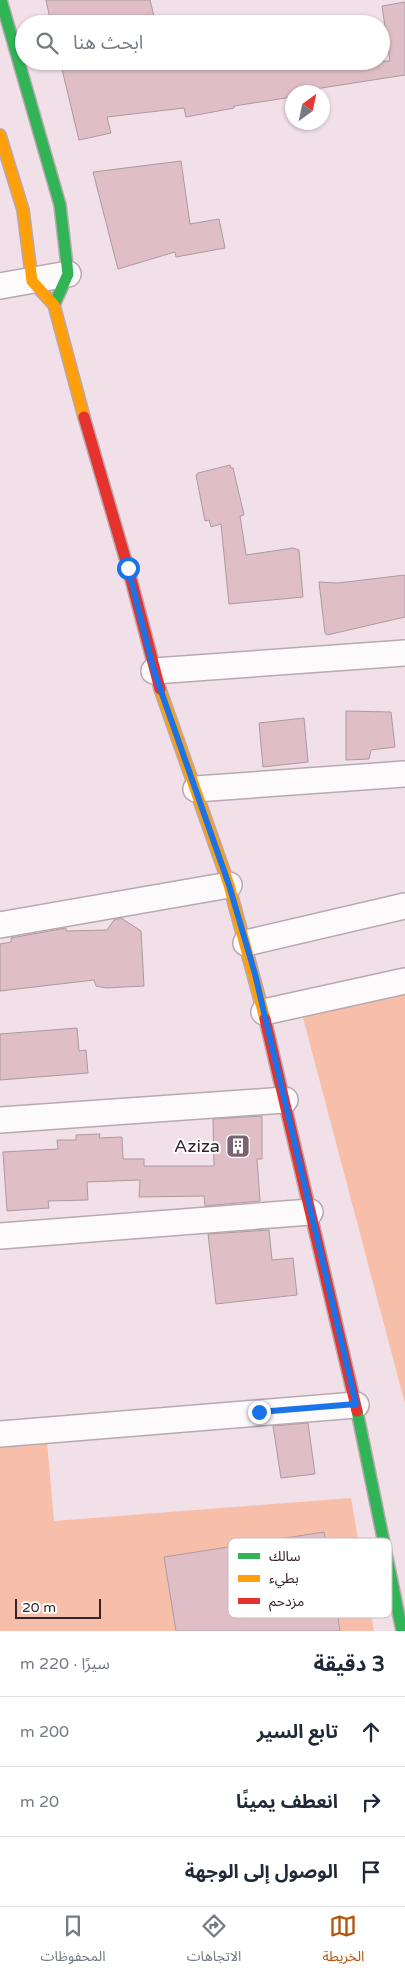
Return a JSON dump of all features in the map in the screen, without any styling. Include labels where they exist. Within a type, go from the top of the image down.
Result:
[{"type":"street","points":[[1,0],[15,49]]},
{"type":"street","points":[[21,70],[60,205],[68,274],[54,305]]},
{"type":"street","points":[[0,135],[22,210],[32,281],[54,305],[70,370],[128,568],[154,671],[229,885],[246,943],[356,1404],[383,1538]]},
{"type":"street","points":[[0,286],[68,274]]},
{"type":"street","points":[[154,671],[405,653]]},
{"type":"street","points":[[196,789],[405,774]]},
{"type":"street","points":[[0,925],[229,885]]},
{"type":"street","points":[[246,943],[405,906]]},
{"type":"street","points":[[264,1012],[405,981]]},
{"type":"street","points":[[0,1120],[285,1100]]},
{"type":"street","points":[[0,1236],[310,1212]]},
{"type":"street","points":[[0,1434],[356,1404]]},
{"type":"street","points":[[392,1582],[402,1631]]},
{"type":"shaded area","points":[[405,994],[405,1404],[302,1014]]},
{"type":"shaded area","points":[[47,1441],[54,1521],[351,1498],[358,1538],[228,1538],[228,1618],[372,1618],[374,1631],[0,1631],[0,1444]]},
{"type":"building","points":[[46,0],[150,0],[154,15],[49,15]]},
{"type":"building","points":[[405,2],[405,75],[330,87],[330,85],[285,85],[285,98],[234,106],[234,108],[186,117],[184,108],[107,117],[111,133],[79,140],[62,70],[390,70],[390,15],[383,15],[382,6]]},
{"type":"building","points":[[181,161],[190,224],[219,219],[225,248],[176,257],[175,252],[118,269],[93,172]]},
{"type":"building","points":[[230,465],[233,468],[244,515],[240,516],[246,555],[293,548],[299,550],[303,597],[229,604],[221,524],[211,527],[209,520],[205,521],[196,475]]},
{"type":"building","points":[[405,575],[405,617],[327,635],[325,633],[319,582],[338,583]]},
{"type":"building","points":[[346,711],[391,712],[395,747],[371,750],[369,759],[346,760]]},
{"type":"building","points":[[304,718],[308,762],[263,767],[259,723]]},
{"type":"building","points":[[121,918],[141,931],[144,986],[106,988],[96,986],[94,980],[0,991],[0,944],[11,942],[11,938],[66,928],[66,931],[107,930],[114,920]]},
{"type":"building","points":[[77,1028],[79,1051],[86,1050],[88,1073],[0,1080],[0,1034]]},
{"type":"building","points":[[262,1116],[262,1159],[257,1159],[260,1201],[205,1206],[204,1196],[139,1197],[140,1180],[87,1182],[88,1200],[48,1201],[49,1208],[7,1211],[3,1152],[58,1149],[57,1140],[76,1140],[76,1135],[100,1134],[99,1138],[122,1137],[123,1159],[144,1159],[144,1166],[214,1166],[213,1119]]},
{"type":"building","points":[[269,1230],[272,1260],[293,1258],[297,1295],[216,1304],[208,1234]]},
{"type":"building","points":[[308,1423],[315,1474],[281,1478],[273,1426]]},
{"type":"building","points":[[324,1532],[325,1538],[286,1538]]},
{"type":"building","points":[[228,1547],[228,1618],[338,1618],[340,1631],[176,1631],[164,1557]]},
{"type":"traffic: fast","points":[[1,0],[15,49]]},
{"type":"traffic: fast","points":[[21,70],[60,205],[68,274],[54,305]]},
{"type":"traffic: fast","points":[[357,1411],[383,1538]]},
{"type":"traffic: fast","points":[[392,1582],[402,1631]]},
{"type":"traffic: slow","points":[[0,135],[23,210],[32,281],[54,305],[84,417]]},
{"type":"traffic: slow","points":[[160,689],[229,885],[265,1019]]},
{"type":"traffic: jam","points":[[84,417],[128,568],[160,689]]},
{"type":"traffic: jam","points":[[265,1019],[357,1411]]},
{"type":"place","name":"Aziza","points":[[238,1146]]},
{"type":"route","points":[[128,568],[154,671],[229,885],[255,974],[356,1404],[259,1412]]}]
